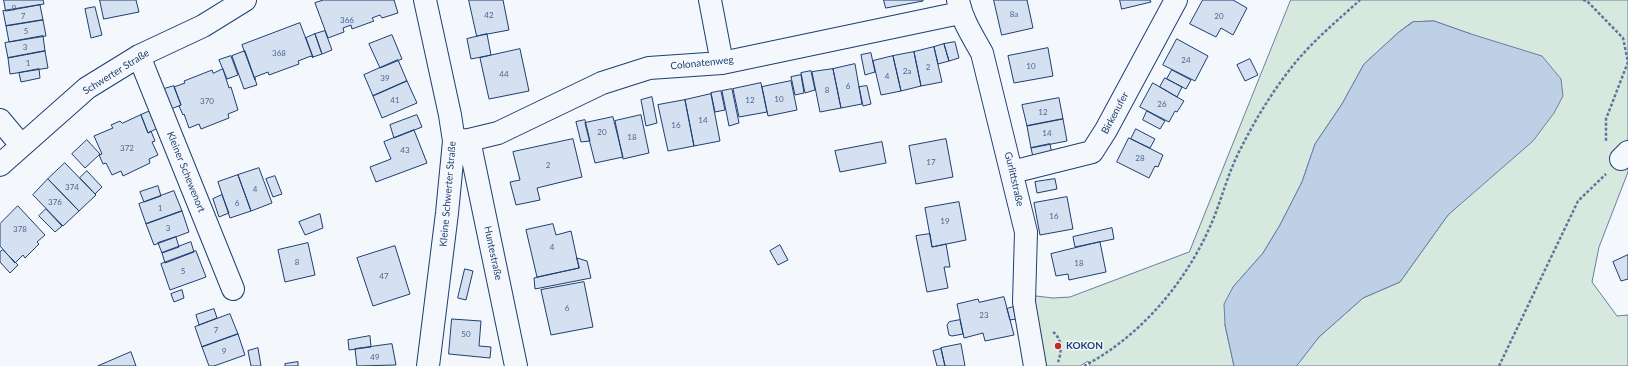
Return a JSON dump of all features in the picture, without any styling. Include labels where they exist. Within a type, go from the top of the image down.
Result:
[{"type":"street","name":"Schwerter Straße","points":[[0,165],[87,88],[138,56],[203,26],[245,0]]},
{"type":"street","name":"Kleine Schwerter Straße","points":[[425,0],[462,140],[447,213],[428,366]]},
{"type":"street","points":[[710,0],[722,63]]},
{"type":"street","name":"Birkenufer","points":[[1012,172],[1092,152],[1106,130],[1176,0]]},
{"type":"street","name":"Colonatenweg","points":[[462,140],[498,132],[602,83],[649,68],[722,63],[959,6]]},
{"type":"street","name":"Gurlittstraße","points":[[959,6],[968,28],[982,52],[1026,232],[1024,302],[1035,366]]},
{"type":"street","name":"Kleiner Schewenort","points":[[138,56],[233,289]]},
{"type":"street","points":[[0,120],[21,145]]},
{"type":"street","name":"Huntestraße","points":[[462,140],[516,366]]},
{"type":"path","points":[[1084,366],[1095,360],[1134,332],[1157,309],[1175,287],[1197,254],[1210,228],[1231,168],[1264,106],[1295,63],[1338,19],[1360,0]]},
{"type":"path","points":[[1499,366],[1578,201],[1625,156],[1605,140],[1606,119],[1628,62],[1623,38],[1587,1],[1583,0]]},
{"type":"shaded area","points":[[1291,0],[1628,0],[1628,172],[1599,247],[1592,282],[1617,316],[1628,315],[1628,366],[1296,366],[1319,337],[1363,298],[1400,282],[1448,215],[1475,190],[1471,34],[1434,21],[1412,22],[1364,64],[1342,104],[1315,144],[1302,182],[1280,225],[1263,253],[1233,287],[1225,325],[1234,366],[1090,366],[1088,361],[1080,366],[1045,366],[1033,302],[1036,296],[1053,298],[1070,297],[1189,252]]},
{"type":"water","points":[[1434,21],[1542,56],[1561,79],[1563,96],[1554,113],[1533,141],[1448,215],[1400,282],[1363,298],[1319,337],[1296,366],[1234,366],[1225,325],[1224,304],[1233,287],[1263,253],[1280,225],[1302,182],[1315,144],[1342,104],[1364,64],[1399,32],[1413,22]]},
{"type":"building","points":[[4,0],[43,0],[44,4],[6,11]]},
{"type":"building","points":[[100,0],[136,0],[139,12],[104,19]]},
{"type":"building","points":[[324,0],[394,0],[398,13],[382,18],[380,15],[372,18],[374,21],[352,29],[351,25],[343,28],[344,32],[328,38],[315,3]]},
{"type":"building","points":[[469,0],[503,0],[509,30],[477,36]]},
{"type":"building","points":[[884,0],[923,0],[923,1],[886,8]]},
{"type":"building","points":[[994,0],[1027,0],[1033,28],[1002,35]]},
{"type":"building","points":[[1120,0],[1150,0],[1151,2],[1122,9]]},
{"type":"building","points":[[1203,0],[1233,0],[1247,8],[1233,35],[1221,28],[1216,37],[1190,24]]},
{"type":"building","points":[[40,5],[43,20],[6,26],[3,11]]},
{"type":"building","points":[[95,7],[102,35],[91,38],[85,9]]},
{"type":"building","points":[[43,20],[46,36],[9,42],[6,26]]},
{"type":"building","points":[[300,23],[313,58],[311,56],[298,61],[299,64],[269,75],[268,72],[255,77],[255,80],[242,45]]},
{"type":"building","points":[[325,31],[332,50],[322,54],[315,34]]},
{"type":"building","points":[[315,34],[322,54],[313,57],[306,38]]},
{"type":"building","points":[[487,34],[491,55],[471,59],[467,39]]},
{"type":"building","points":[[392,35],[402,59],[380,68],[369,44]]},
{"type":"building","points":[[43,36],[45,51],[8,58],[5,43]]},
{"type":"building","points":[[1177,39],[1208,56],[1195,81],[1163,65]]},
{"type":"building","points":[[955,42],[959,58],[949,61],[944,44]]},
{"type":"building","points":[[944,44],[949,61],[938,64],[934,47]]},
{"type":"building","points":[[934,47],[942,82],[921,86],[914,52]]},
{"type":"building","points":[[1048,48],[1053,76],[1014,83],[1008,56]]},
{"type":"building","points":[[520,49],[529,91],[489,99],[480,58]]},
{"type":"building","points":[[45,51],[48,68],[10,74],[8,58]]},
{"type":"building","points":[[245,51],[257,85],[244,89],[232,56]]},
{"type":"building","points":[[914,52],[921,86],[901,91],[893,56]]},
{"type":"building","points":[[871,53],[875,72],[865,75],[861,55]]},
{"type":"building","points":[[231,56],[238,75],[227,79],[219,60]]},
{"type":"building","points":[[893,56],[901,91],[881,95],[873,61]]},
{"type":"building","points":[[1250,59],[1258,75],[1245,81],[1237,65]]},
{"type":"building","points":[[398,60],[407,81],[373,96],[364,75]]},
{"type":"building","points":[[855,64],[862,104],[841,108],[833,69]]},
{"type":"building","points":[[39,69],[40,78],[21,82],[19,73]]},
{"type":"building","points":[[223,69],[229,88],[231,87],[238,110],[228,114],[229,118],[201,129],[199,124],[189,128],[184,114],[183,115],[179,106],[181,105],[174,87],[185,83],[184,81],[212,70],[213,73]]},
{"type":"building","points":[[833,69],[841,108],[820,112],[812,72]]},
{"type":"building","points":[[1172,70],[1191,80],[1186,89],[1167,79]]},
{"type":"building","points":[[811,71],[815,90],[805,93],[801,73]]},
{"type":"building","points":[[801,75],[804,93],[795,95],[791,77]]},
{"type":"building","points":[[1165,78],[1182,87],[1177,97],[1160,87]]},
{"type":"building","points":[[407,81],[417,103],[382,118],[373,96]]},
{"type":"building","points":[[791,81],[797,110],[768,116],[762,87]]},
{"type":"building","points":[[761,83],[767,112],[739,117],[733,89]]},
{"type":"building","points":[[1153,83],[1184,101],[1177,112],[1175,111],[1169,122],[1140,107]]},
{"type":"building","points":[[174,86],[181,105],[171,109],[164,89]]},
{"type":"building","points":[[867,86],[871,104],[863,106],[859,87]]},
{"type":"building","points":[[732,89],[739,123],[729,126],[722,91]]},
{"type":"building","points":[[721,91],[725,110],[715,112],[711,93]]},
{"type":"building","points":[[711,94],[720,141],[694,146],[685,100]]},
{"type":"building","points":[[652,97],[657,123],[646,126],[641,100]]},
{"type":"building","points":[[1059,98],[1063,119],[1027,126],[1022,105]]},
{"type":"building","points":[[685,100],[694,146],[668,151],[658,105]]},
{"type":"building","points":[[150,111],[158,128],[148,133],[141,115]]},
{"type":"building","points":[[1147,111],[1165,121],[1160,129],[1143,120]]},
{"type":"building","points":[[141,115],[148,133],[151,131],[155,141],[152,142],[158,155],[149,159],[150,163],[123,176],[121,171],[112,175],[106,163],[103,164],[99,155],[102,154],[94,136],[113,128],[111,125],[120,121],[122,123]]},
{"type":"building","points":[[417,115],[422,127],[394,138],[390,125]]},
{"type":"building","points":[[641,115],[649,153],[623,159],[615,121]]},
{"type":"building","points":[[613,117],[623,157],[595,163],[585,123]]},
{"type":"building","points":[[1063,119],[1067,141],[1031,148],[1027,126]]},
{"type":"building","points":[[585,120],[590,141],[581,142],[576,122]]},
{"type":"building","points":[[1136,129],[1155,139],[1150,148],[1131,139]]},
{"type":"building","points":[[414,130],[427,163],[376,182],[370,167],[391,159],[384,142]]},
{"type":"building","points":[[1129,138],[1163,155],[1158,167],[1155,166],[1149,178],[1117,162]]},
{"type":"building","points":[[573,139],[582,177],[537,188],[540,200],[516,205],[510,182],[520,180],[513,152]]},
{"type":"building","points":[[946,139],[953,177],[916,184],[909,146]]},
{"type":"building","points":[[87,140],[100,154],[85,168],[72,154]]},
{"type":"building","points":[[882,142],[886,163],[840,172],[835,151]]},
{"type":"building","points":[[1050,144],[1052,154],[1033,157],[1031,148]]},
{"type":"building","points":[[65,163],[96,195],[79,211],[48,179]]},
{"type":"building","points":[[259,168],[272,203],[251,211],[238,175]]},
{"type":"building","points":[[87,171],[102,187],[95,194],[80,178]]},
{"type":"building","points":[[238,175],[251,211],[230,218],[218,182]]},
{"type":"building","points":[[275,176],[282,194],[273,197],[266,179]]},
{"type":"building","points":[[48,179],[79,211],[63,226],[33,195]]},
{"type":"building","points":[[1055,179],[1057,189],[1037,193],[1035,182]]},
{"type":"building","points":[[158,186],[161,196],[144,202],[140,192]]},
{"type":"building","points":[[174,191],[182,211],[146,224],[139,204]]},
{"type":"building","points":[[222,195],[229,213],[219,217],[213,199]]},
{"type":"building","points":[[1067,197],[1073,229],[1040,235],[1034,203]]},
{"type":"building","points":[[959,202],[966,240],[932,247],[925,208]]},
{"type":"building","points":[[18,206],[45,235],[37,242],[39,244],[25,258],[23,255],[15,263],[0,246],[0,224]]},
{"type":"building","points":[[46,209],[62,226],[55,232],[39,216]]},
{"type":"building","points":[[182,211],[189,232],[154,245],[146,224]]},
{"type":"building","points":[[320,214],[323,228],[305,235],[299,222]]},
{"type":"building","points":[[553,224],[556,235],[571,231],[579,268],[537,277],[526,230]]},
{"type":"building","points":[[1112,228],[1114,239],[1075,247],[1073,237]]},
{"type":"building","points":[[930,234],[932,247],[946,244],[950,267],[944,267],[948,288],[927,292],[916,236]]},
{"type":"building","points":[[176,237],[179,247],[162,253],[158,243]]},
{"type":"building","points":[[191,242],[194,252],[165,263],[162,253]]},
{"type":"building","points":[[1100,242],[1106,272],[1069,280],[1068,274],[1056,276],[1051,254]]},
{"type":"building","points":[[308,243],[315,275],[285,282],[278,250]]},
{"type":"building","points":[[780,245],[788,260],[778,265],[770,251]]},
{"type":"building","points":[[395,246],[410,294],[373,306],[357,258]]},
{"type":"building","points":[[3,250],[18,265],[10,273],[0,262],[0,252]]},
{"type":"building","points":[[196,251],[206,277],[170,290],[161,264]]},
{"type":"building","points":[[1628,255],[1628,279],[1621,281],[1613,262]]},
{"type":"building","points":[[577,258],[587,261],[591,278],[535,289],[534,278],[579,268]]},
{"type":"building","points":[[465,269],[473,271],[466,300],[458,298]]},
{"type":"building","points":[[584,282],[593,327],[551,335],[541,290]]},
{"type":"building","points":[[182,290],[184,298],[174,302],[171,294]]},
{"type":"building","points":[[1004,297],[1014,335],[985,341],[983,333],[964,338],[957,304],[978,299],[979,302]]},
{"type":"building","points":[[1013,307],[1016,319],[1010,320],[1007,309]]},
{"type":"building","points":[[214,309],[217,318],[199,325],[196,315]]},
{"type":"building","points":[[230,314],[238,334],[202,347],[195,327]]},
{"type":"building","points":[[452,319],[481,321],[479,346],[491,347],[490,358],[449,354]]},
{"type":"building","points":[[960,320],[963,334],[952,336],[949,335],[947,325],[949,322]]},
{"type":"building","points":[[238,334],[245,355],[214,366],[209,366],[202,347]]},
{"type":"building","points":[[370,336],[371,347],[349,350],[348,340]]},
{"type":"building","points":[[392,344],[396,365],[357,366],[355,349]]},
{"type":"building","points":[[961,344],[965,366],[945,366],[941,348]]},
{"type":"building","points":[[258,348],[261,366],[251,366],[248,351]]},
{"type":"building","points":[[941,349],[945,366],[937,366],[933,351]]},
{"type":"building","points":[[131,352],[136,366],[98,366]]},
{"type":"building","points":[[298,362],[298,366],[285,366],[285,364]]},
{"type":"place","name":"KOKON","points":[[1058,346]]}]
